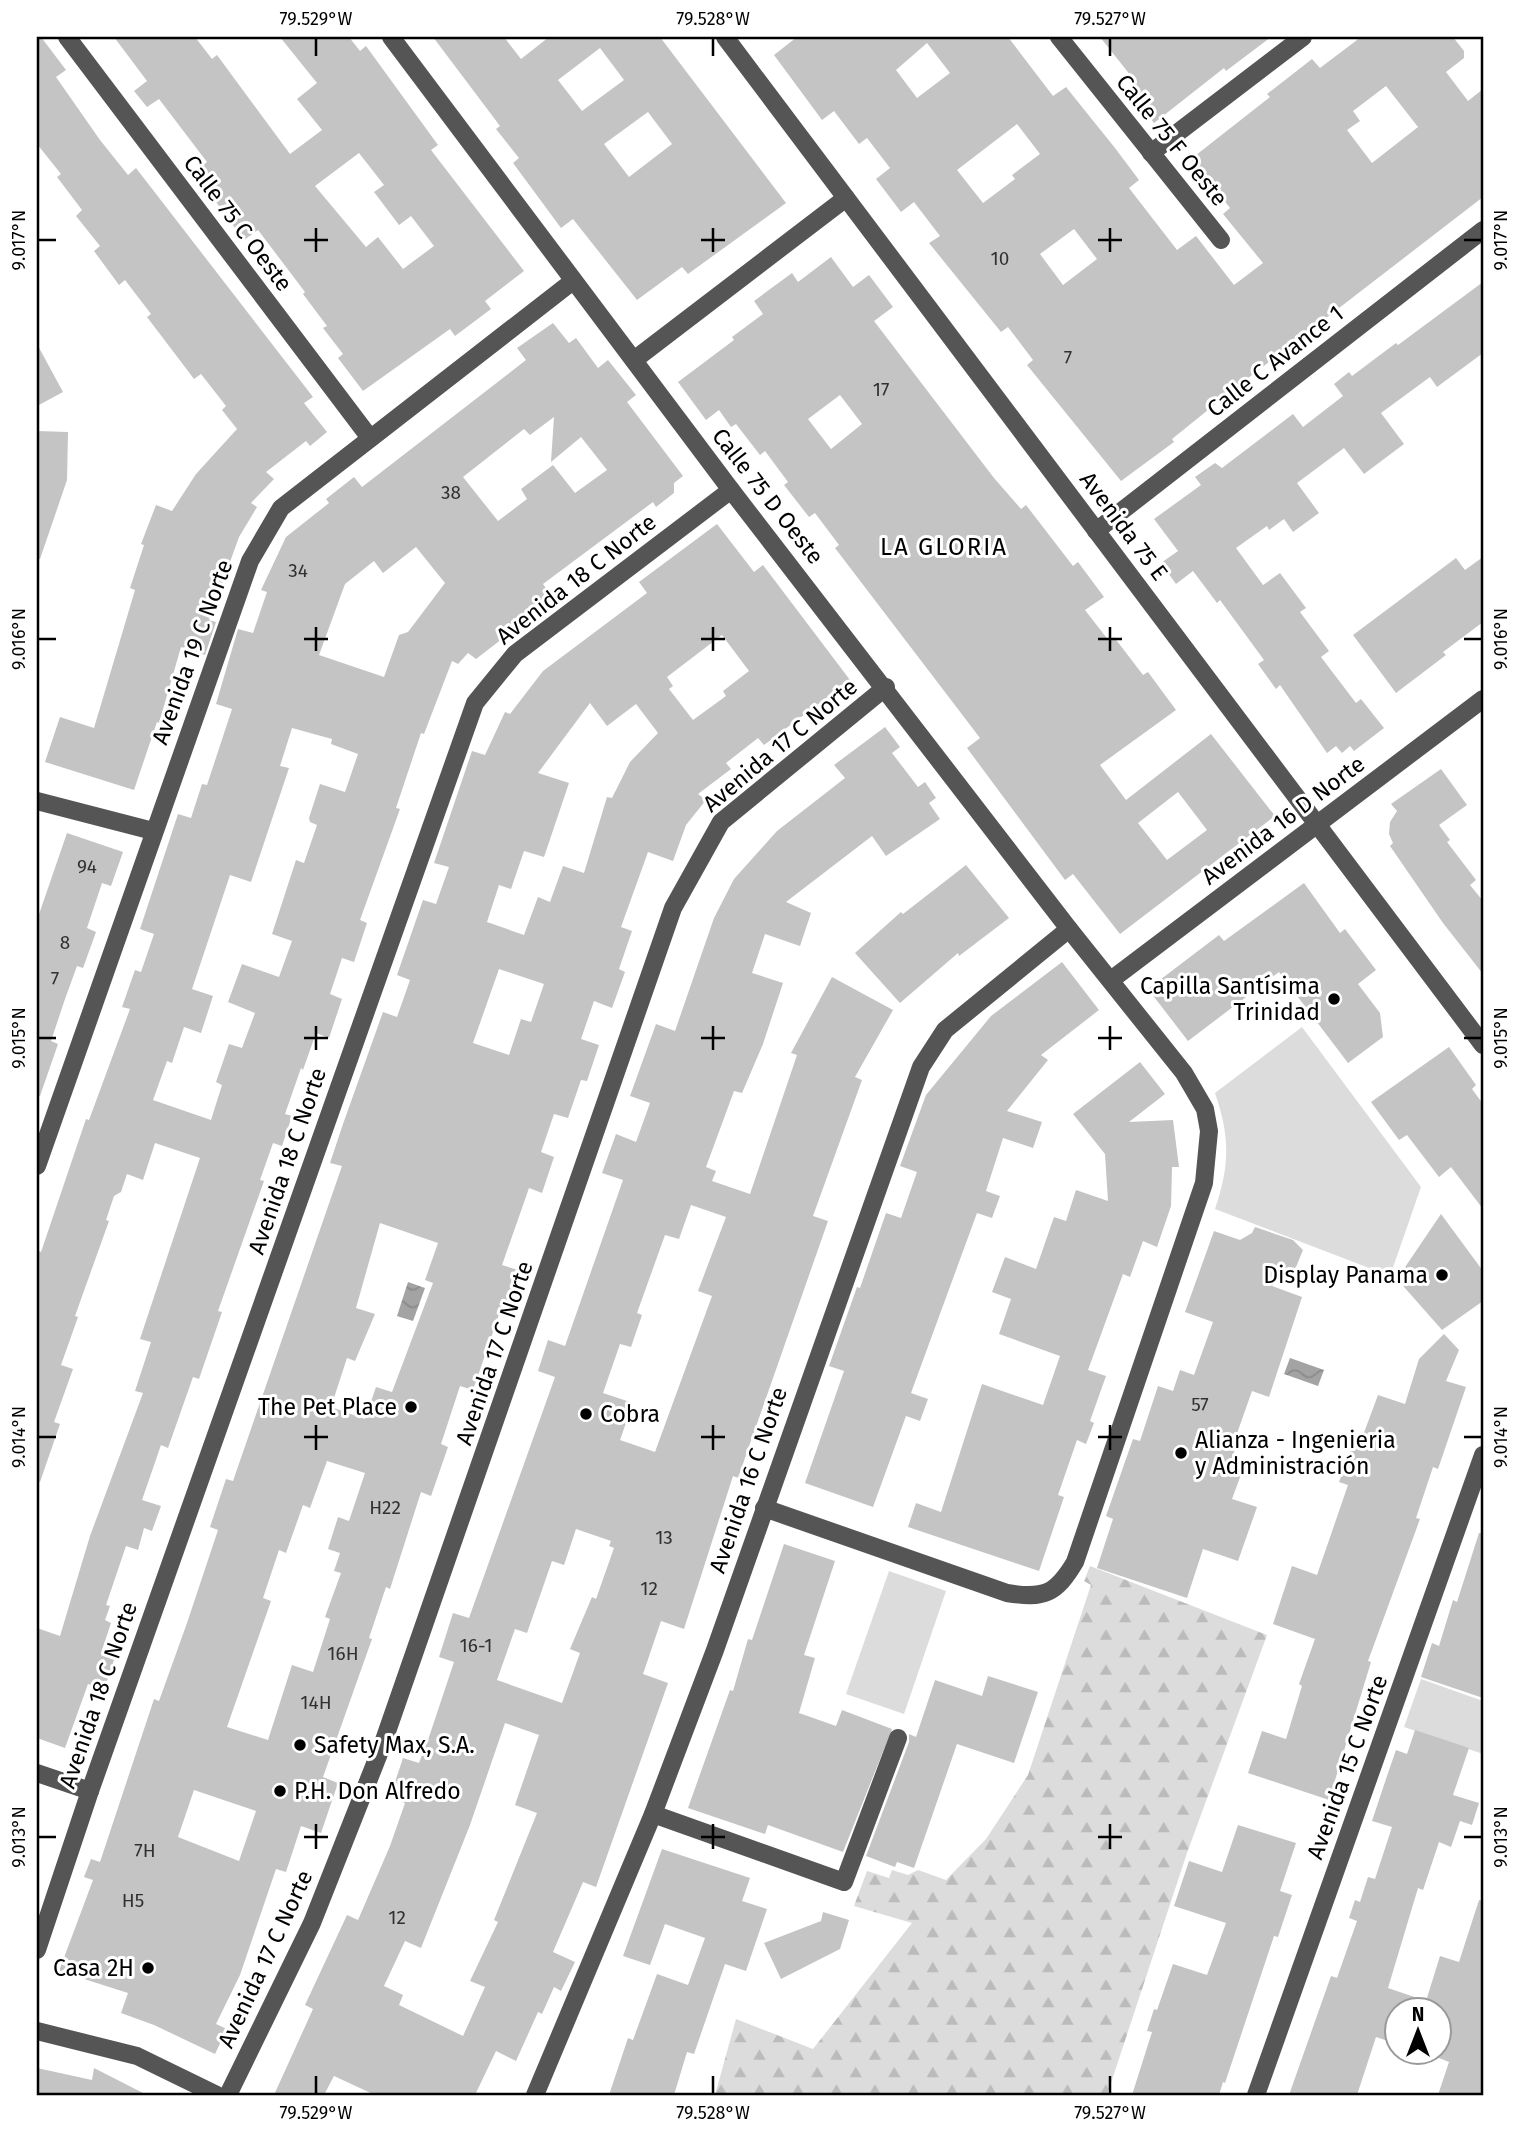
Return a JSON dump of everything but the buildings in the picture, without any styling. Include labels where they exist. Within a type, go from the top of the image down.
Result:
[{"type":"street","name":"Calle 75 C Oeste","points":[[67,37],[370,438]]},
{"type":"street","name":"Calle 75 D Oeste","points":[[391,37],[731,490],[1197,1092],[1205,1109],[1209,1131],[1204,1183],[1075,1562],[1065,1580],[1051,1593],[1029,1597],[1007,1593],[764,1508]]},
{"type":"street","name":"Avenida 75 E","points":[[725,37],[1320,824],[1483,1045]]},
{"type":"street","name":"Calle 75 F Oeste","points":[[1059,37],[1221,240]]},
{"type":"street","points":[[1151,153],[1303,37]]},
{"type":"street","points":[[634,360],[846,198]]},
{"type":"street","name":"Calle C Avance 1","points":[[1096,531],[1483,230]]},
{"type":"street","name":"Avenida 19 C Norte","points":[[37,1166],[250,561],[281,508],[573,281]]},
{"type":"street","name":"Avenida 18 C Norte","points":[[37,1950],[90,1791],[475,703],[515,654],[731,490]]},
{"type":"street","name":"Avenida 17 C Norte","points":[[228,2095],[312,1923],[382,1746],[673,908],[721,822],[886,687]]},
{"type":"street","name":"Avenida 16 D Norte","points":[[1111,980],[1483,699]]},
{"type":"street","points":[[37,801],[153,831]]},
{"type":"street","name":"Avenida 16 C Norte","points":[[534,2095],[653,1814],[921,1067],[945,1030],[1069,929]]},
{"type":"street","name":"Avenida 15 C Norte","points":[[1256,2095],[1483,1455]]},
{"type":"street","points":[[653,1814],[844,1882],[898,1738]]},
{"type":"street","points":[[37,1773],[90,1791]]},
{"type":"street","points":[[37,2031],[137,2056],[217,2095]]},
{"type":"green space","points":[[1302,1027],[1421,1187],[1390,1276],[1215,1209],[1226,1164],[1226,1137],[1215,1093]]},
{"type":"green space","points":[[1090,1566],[1267,1635],[1187,1853],[1107,2095],[715,2095],[736,2019],[813,2049],[912,1923],[854,1906],[867,1871],[889,1878],[892,1870],[908,1875],[918,1870],[946,1880],[986,1839],[1028,1775],[1091,1585],[1084,1581]]},
{"type":"green space","points":[[889,1571],[946,1591],[904,1714],[846,1694]]},
{"type":"green space","points":[[1421,1679],[1483,1701],[1483,1754],[1404,1727]]},
{"type":"water","points":[[408,1282],[425,1288],[413,1321],[397,1316]]},
{"type":"water","points":[[1290,1358],[1324,1370],[1318,1386],[1284,1374]]},
{"type":"place","name":"Capilla Santísima Trinidad","points":[[1334,999]]},
{"type":"place","name":"Display Panama","points":[[1442,1275]]},
{"type":"place","name":"The Pet Place","points":[[411,1407]]},
{"type":"place","name":"Cobra","points":[[586,1414]]},
{"type":"place","name":"Alianza - Ingenieria y Administración","points":[[1181,1453]]},
{"type":"place","name":"Safety Max, S.A.","points":[[300,1745]]},
{"type":"place","name":"P.H. Don Alfredo","points":[[280,1791]]},
{"type":"place","name":"Casa 2H","points":[[148,1968]]},
{"type":"district","name":"LA GLORIA","points":[[944,547]]}]
